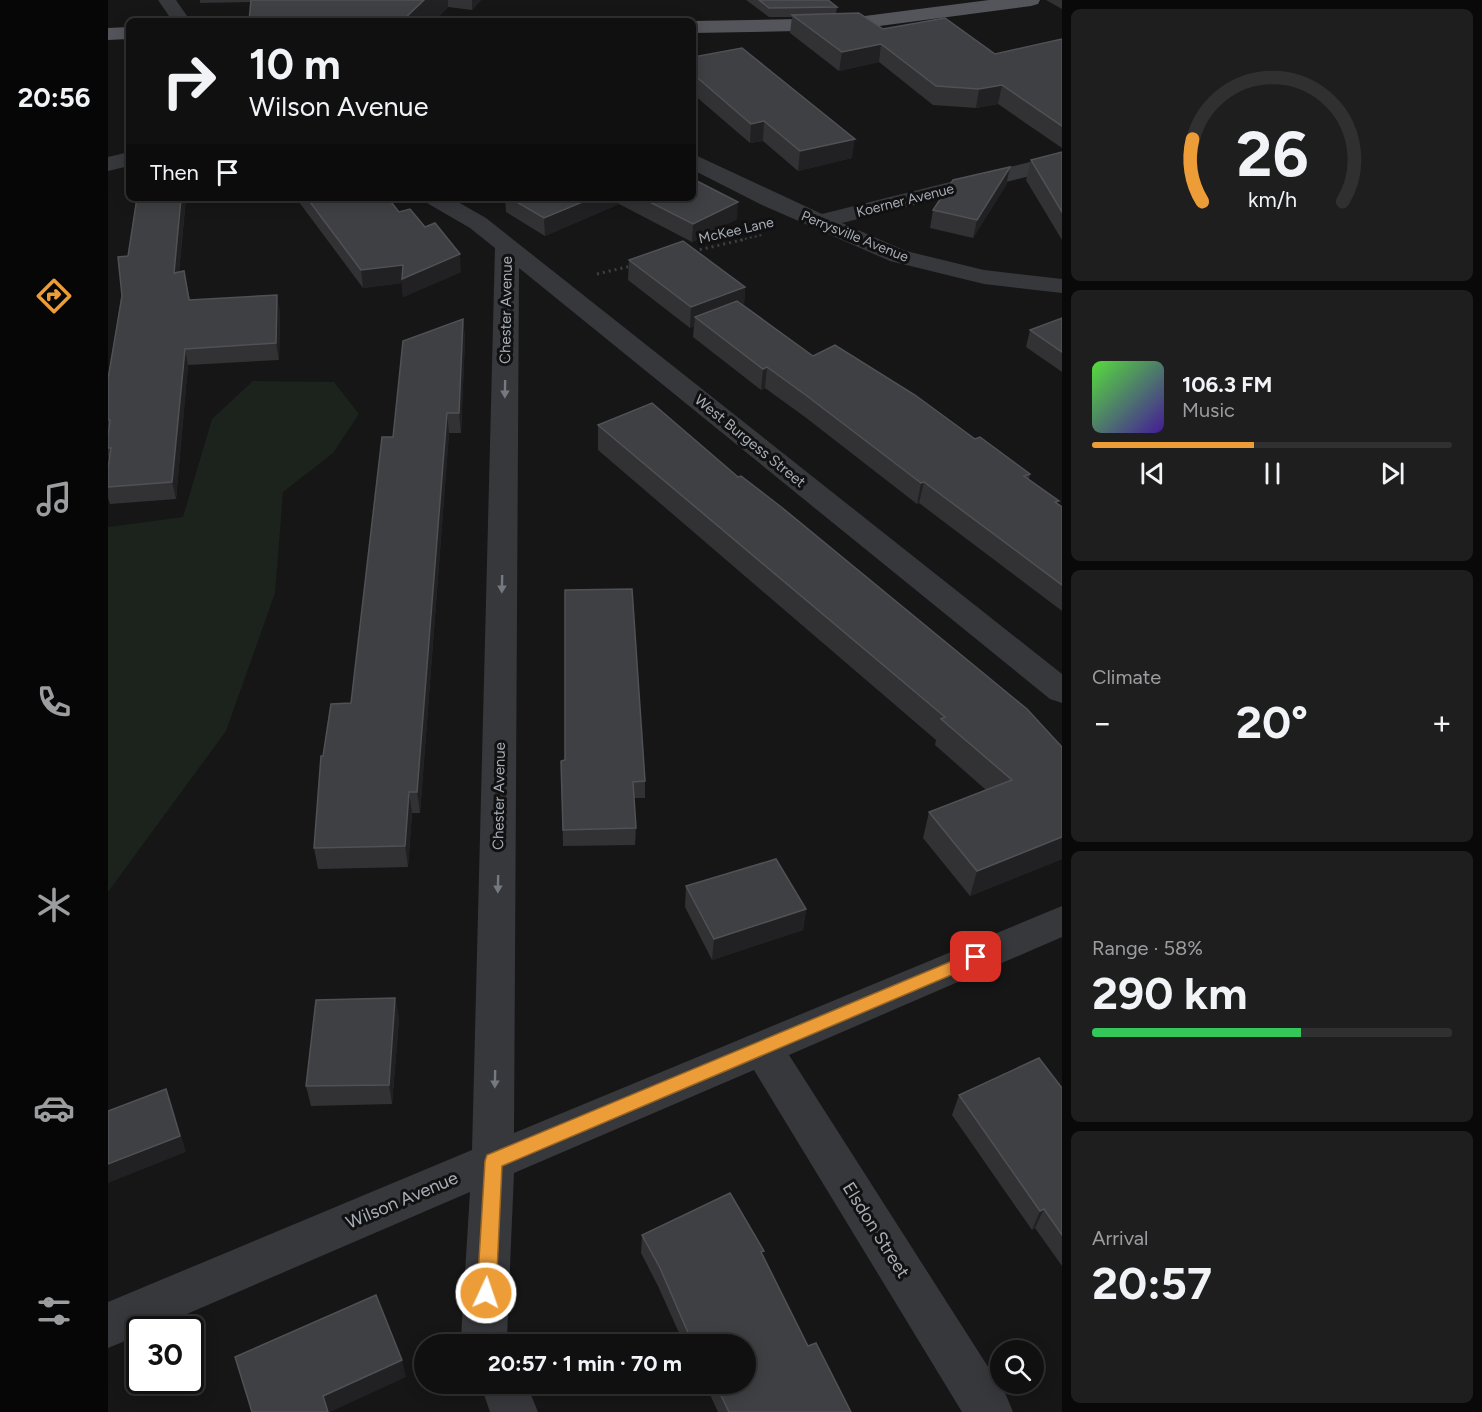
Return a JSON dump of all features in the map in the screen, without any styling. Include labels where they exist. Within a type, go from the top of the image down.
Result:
[{"type":"main road","points":[[696,27],[849,24],[976,4],[1031,0]]},
{"type":"main road","points":[[108,34],[126,33]]},
{"type":"street","points":[[167,0],[178,18]]},
{"type":"street","points":[[108,164],[126,160]]},
{"type":"street","name":"Koerner Avenue","points":[[819,222],[1062,161]]},
{"type":"street","name":"Perrysville Avenue","points":[[696,162],[819,222],[898,256],[984,277],[1062,286]]},
{"type":"street","name":"West Burgess Street","points":[[440,201],[478,223],[1062,691]]},
{"type":"street","name":"Chester Avenue","points":[[484,1334],[493,1161],[507,246]]},
{"type":"street","name":"Wilson Avenue","points":[[108,1325],[1062,921]]},
{"type":"street","name":"Elsdon Street","points":[[762,1047],[989,1412]]},
{"type":"street","points":[[507,1394],[514,1412]]},
{"type":"path","name":"McKee Lane","points":[[692,252],[819,222]]},
{"type":"path","points":[[554,284],[634,265]]},
{"type":"shaded area","points":[[253,381],[334,382],[359,414],[333,453],[283,492],[275,593],[226,731],[108,892],[108,527],[183,517],[212,419]]},
{"type":"building","points":[[251,0],[424,0],[405,18],[249,18]]},
{"type":"building","points":[[759,0],[828,0],[837,7],[769,8]]},
{"type":"building","points":[[859,13],[883,29],[945,18],[995,54],[1062,39],[1062,126],[1002,85],[979,89],[936,86],[881,44],[842,52],[792,15]]},
{"type":"building","points":[[742,48],[855,139],[800,151],[764,121],[751,124],[696,77],[696,56]]},
{"type":"building","points":[[1062,152],[1062,212],[1031,160]]},
{"type":"building","points":[[1010,167],[977,220],[933,210],[953,180]]},
{"type":"building","points":[[696,181],[738,202],[693,224],[648,201],[696,201]]},
{"type":"building","points":[[137,201],[181,201],[174,273],[184,271],[189,300],[277,295],[276,343],[185,349],[172,482],[108,487],[111,448],[108,448],[110,420],[108,420],[108,379],[122,296],[118,257],[128,256]]},
{"type":"building","points":[[309,201],[390,201],[399,212],[410,209],[425,227],[435,223],[460,254],[402,279],[403,265],[361,270]]},
{"type":"building","points":[[515,201],[585,201],[544,218]]},
{"type":"building","points":[[683,241],[745,287],[691,307],[629,260]]},
{"type":"building","points":[[737,301],[813,356],[835,345],[915,395],[975,439],[980,437],[1030,474],[1024,476],[1059,501],[1055,502],[1062,507],[1062,585],[924,482],[921,483],[807,396],[767,367],[763,369],[695,317]]},
{"type":"building","points":[[1062,318],[1062,352],[1030,330]]},
{"type":"building","points":[[463,319],[459,413],[447,413],[417,792],[409,792],[405,846],[314,848],[321,756],[323,756],[331,704],[351,703],[382,437],[393,437],[403,341]]},
{"type":"building","points":[[652,403],[738,477],[741,476],[780,506],[1027,709],[1062,747],[1062,837],[977,871],[929,812],[1012,780],[941,719],[945,717],[598,425]]},
{"type":"building","points":[[632,589],[645,781],[633,782],[636,828],[563,830],[561,761],[565,760],[565,590]]},
{"type":"building","points":[[776,859],[806,909],[714,939],[686,886]]},
{"type":"building","points":[[395,998],[389,1085],[306,1086],[316,1000]]},
{"type":"building","points":[[1039,1058],[1062,1088],[1062,1235],[1044,1209],[1040,1211],[959,1095]]},
{"type":"building","points":[[166,1089],[180,1136],[108,1164],[108,1111]]},
{"type":"building","points":[[730,1193],[764,1251],[761,1252],[808,1346],[816,1343],[851,1412],[729,1412],[720,1394],[756,1394],[756,1334],[689,1334],[660,1268],[642,1235]]},
{"type":"building","points":[[376,1295],[402,1360],[323,1396],[328,1412],[252,1412],[235,1357]]},
{"type":"route","points":[[486,1293],[493,1161],[976,957]]}]
